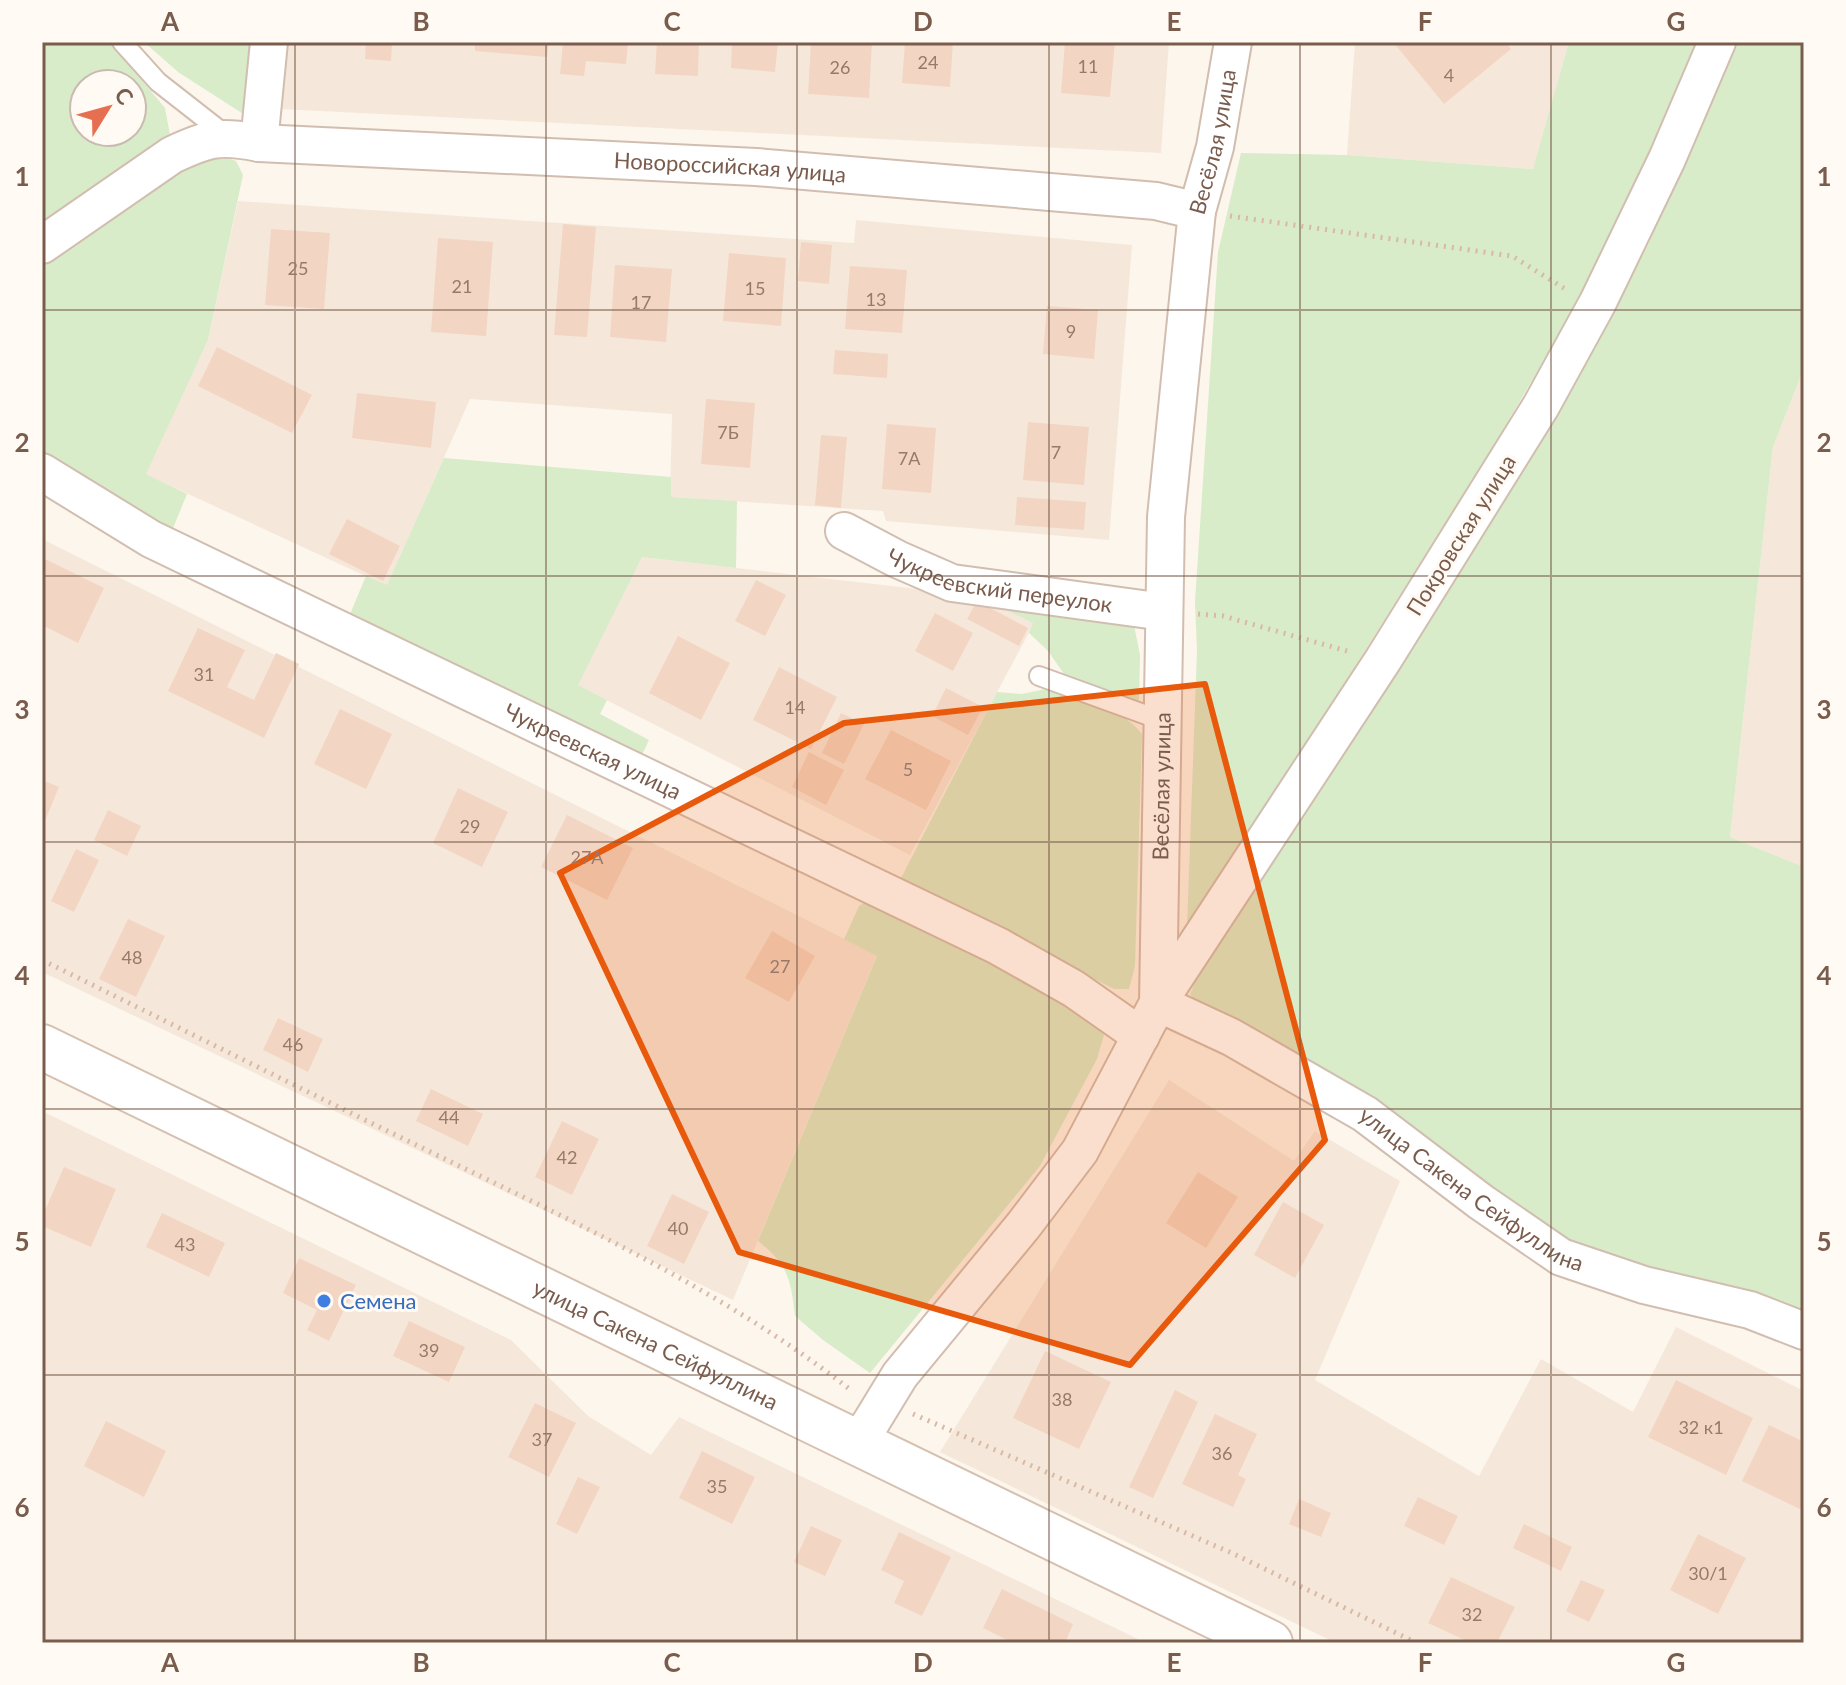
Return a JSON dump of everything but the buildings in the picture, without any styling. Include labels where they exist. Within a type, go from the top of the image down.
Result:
[{"type":"main road","name":"улица Сакена Сейфуллина","points":[[42,1047],[1270,1643]]},
{"type":"street","points":[[244,140],[269,42]]},
{"type":"street","name":"Весёлая улица","points":[[859,1442],[900,1375],[1023,1226],[1080,1151],[1158,1003],[1166,517],[1197,211],[1215,147],[1233,42]]},
{"type":"street","name":"Покровская улица","points":[[1158,1003],[1383,660],[1541,406],[1598,302],[1667,159],[1717,42]]},
{"type":"street","name":"Новороссийская улица","points":[[42,245],[172,155],[195,144],[244,140],[756,167],[1156,201],[1197,211]]},
{"type":"street","name":"Чукреевская улица","points":[[42,472],[151,539],[998,946],[1074,989],[1141,1036]]},
{"type":"street","name":"Чукреевский переулок","points":[[844,531],[952,583],[1164,612]]},
{"type":"street","name":"улица Сакена Сейфуллина","points":[[1158,1003],[1231,1037],[1365,1114],[1481,1202],[1561,1257],[1644,1285],[1750,1310],[1804,1331]]},
{"type":"lane","points":[[122,42],[158,82],[244,140]]},
{"type":"lane","points":[[1039,676],[1163,721]]},
{"type":"path","points":[[1197,211],[1512,256],[1561,288],[1598,302]]},
{"type":"path","points":[[1164,612],[1223,616],[1383,660]]},
{"type":"path","points":[[42,960],[558,1216],[712,1296],[805,1355],[856,1394],[882,1401],[1234,1554],[1417,1643]]},
{"type":"highlighted area","points":[[1205,684],[1325,1140],[1130,1365],[739,1252],[560,873],[844,723]]},
{"type":"shaded area","points":[[286,42],[1169,42],[1161,153],[279,109]]},
{"type":"shaded area","points":[[1355,42],[1569,42],[1534,169],[1347,155]]},
{"type":"shaded area","points":[[238,201],[854,243],[856,220],[1132,245],[1109,540],[886,521],[883,511],[670,497],[672,414],[470,399],[387,586],[145,474],[208,340]]},
{"type":"shaded area","points":[[1804,368],[1804,867],[1730,837],[1773,447]]},
{"type":"shaded area","points":[[42,539],[877,955],[733,1300],[42,972]]},
{"type":"shaded area","points":[[642,557],[978,596],[1034,623],[910,855],[577,685]]},
{"type":"shaded area","points":[[1169,1080],[1294,1161],[1315,1131],[1400,1181],[1315,1380],[1479,1476],[1541,1359],[1633,1412],[1676,1327],[1804,1391],[1804,1643],[1336,1643],[940,1452]]},
{"type":"shaded area","points":[[42,1111],[511,1340],[588,1416],[651,1455],[679,1417],[1146,1643],[42,1643]]},
{"type":"green space","points":[[42,42],[110,42],[132,68],[68,68],[68,148],[148,148],[148,88],[165,108],[170,135],[157,154],[42,233]]},
{"type":"green space","points":[[144,42],[286,42],[251,119],[178,72]]},
{"type":"green space","points":[[1569,42],[1704,42],[1600,259],[1557,338],[1494,445],[1187,928],[1197,650],[1195,602],[1218,252],[1241,153],[1347,155],[1533,169]]},
{"type":"green space","points":[[1734,42],[1804,42],[1804,368],[1773,447],[1730,837],[1804,867],[1804,1346],[1538,1226],[1206,1015],[1190,994],[1200,970],[1289,838],[1538,445],[1648,245]]},
{"type":"green space","points":[[223,156],[236,161],[243,175],[208,340],[146,474],[187,494],[171,533],[42,459],[42,262],[189,164]]},
{"type":"green space","points":[[444,458],[671,477],[671,497],[737,501],[736,568],[642,557],[578,685],[607,700],[600,714],[649,740],[640,759],[348,619],[366,576],[387,585]]},
{"type":"green space","points":[[1008,611],[1134,625],[1140,655],[1139,701],[1064,674],[1048,651],[1029,633],[1033,623]]},
{"type":"green space","points":[[1046,689],[1111,710],[1142,734],[1135,966],[1129,989],[1114,989],[899,882],[997,692],[1022,694]]},
{"type":"green space","points":[[871,898],[1024,973],[1079,1012],[1104,1035],[1097,1059],[1040,1166],[870,1373],[795,1316],[792,1292],[782,1265],[758,1241],[877,956],[844,939],[859,906]]},
{"type":"place","name":"Семена","points":[[324,1301]]}]
